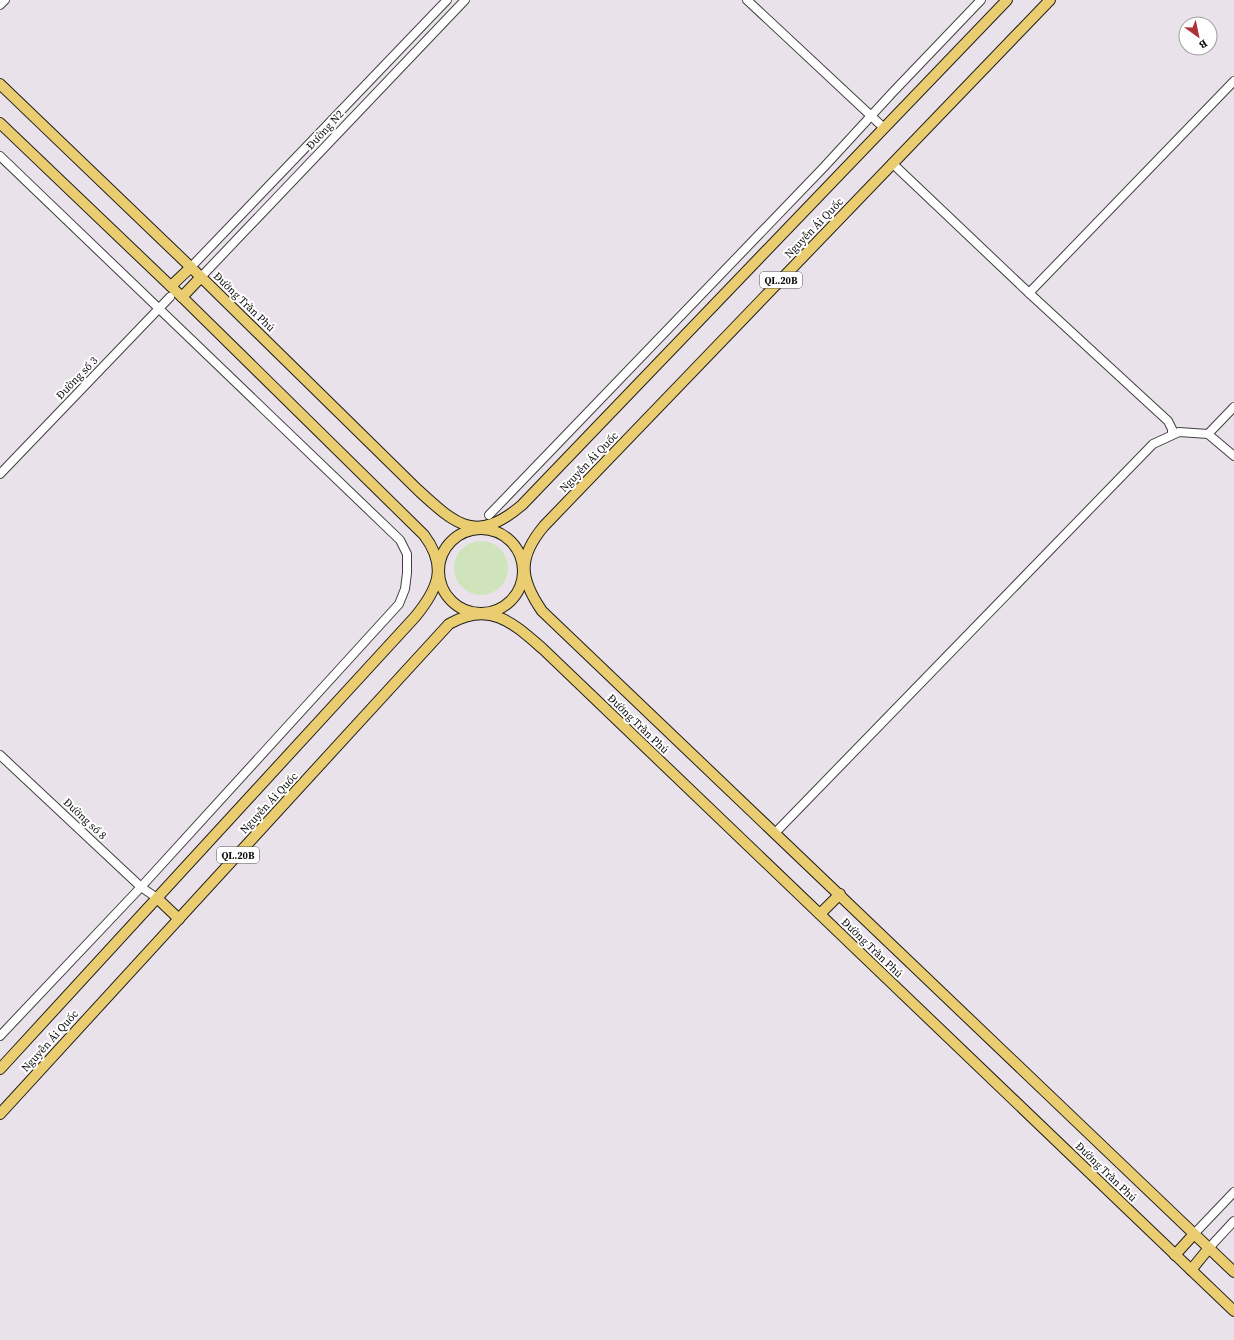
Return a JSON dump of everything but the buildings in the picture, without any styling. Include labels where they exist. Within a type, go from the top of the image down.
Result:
[{"type":"main road","name":"Nguyễn Ái Quốc","points":[[476,528],[504,519],[522,505],[1007,0]]},
{"type":"main road","name":"Nguyễn Ái Quốc","points":[[524,567],[526,554],[532,540],[544,526],[1050,0]]},
{"type":"main road","name":"Đường Trần Phú","points":[[0,84],[191,266],[428,499],[454,521],[476,528]]},
{"type":"main road","points":[[0,123],[171,286],[424,535],[432,544],[439,564],[441,583],[450,600],[466,610],[486,613],[498,610],[514,598],[523,581],[524,567],[521,554],[513,542],[503,534],[490,529],[476,528],[463,532],[452,540],[444,551],[439,564]]},
{"type":"main road","points":[[171,286],[191,266]]},
{"type":"main road","points":[[182,297],[201,277]]},
{"type":"main road","name":"Nguyễn Ái Quốc","points":[[0,1069],[415,617],[430,599],[436,581],[439,564]]},
{"type":"main road","name":"Đường Trần Phú","points":[[524,567],[533,598],[542,611],[1234,1272]]},
{"type":"main road","name":"Đường Trần Phú","points":[[486,613],[513,624],[537,644],[1234,1311]]},
{"type":"main road","name":"Nguyễn Ái Quốc","points":[[0,1114],[449,624],[463,616],[486,613]]},
{"type":"main road","points":[[820,914],[840,894]]},
{"type":"main road","points":[[157,898],[179,919]]},
{"type":"main road","points":[[1175,1255],[1194,1234]]},
{"type":"main road","points":[[1191,1270],[1209,1248]]},
{"type":"street","points":[[0,5],[5,0]]},
{"type":"street","name":"Đường N2","points":[[191,266],[447,0]]},
{"type":"street","name":"Đường N2","points":[[201,277],[465,0]]},
{"type":"street","points":[[747,0],[870,117],[884,128]]},
{"type":"street","points":[[489,515],[824,167],[981,0]]},
{"type":"street","points":[[1029,294],[1234,81]]},
{"type":"street","points":[[0,156],[400,540],[407,554],[405,589],[399,604],[141,887],[0,1036]]},
{"type":"street","points":[[892,163],[1029,294],[1168,421],[1172,429],[1172,434]]},
{"type":"street","points":[[171,286],[170,297],[182,297]]},
{"type":"street","name":"Đường số 3","points":[[0,474],[170,297]]},
{"type":"street","points":[[1208,434],[1234,407]]},
{"type":"street","points":[[775,833],[1153,444],[1172,434],[1187,432],[1208,434],[1234,456]]},
{"type":"street","name":"Đường số 8","points":[[0,755],[141,887],[157,898]]},
{"type":"street","points":[[1194,1234],[1234,1192]]},
{"type":"street","points":[[1209,1248],[1234,1221]]},
{"type":"shaded area","points":[[0,0],[1234,0],[1234,1340],[0,1340]]},
{"type":"green space","points":[[481,541],[491,543],[500,549],[506,558],[508,568],[506,578],[500,587],[491,593],[481,595],[471,593],[462,587],[456,578],[454,568],[456,558],[462,549],[471,543]]}]
